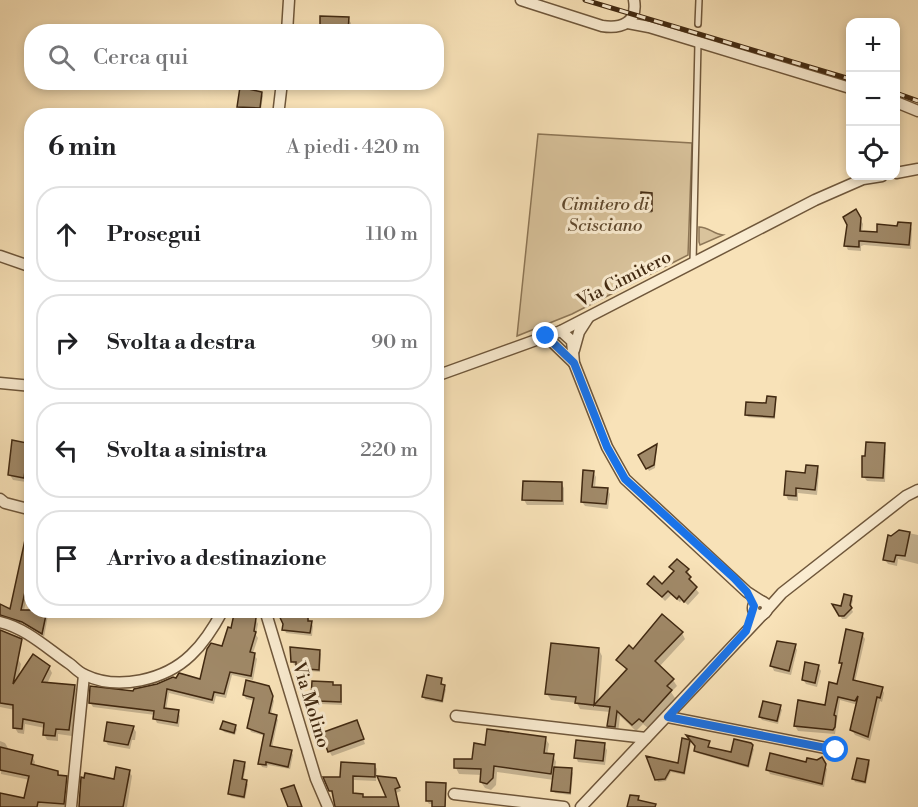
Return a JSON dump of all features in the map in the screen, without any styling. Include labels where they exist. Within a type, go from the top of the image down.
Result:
[{"type":"street","points":[[287,24],[288,0]]},
{"type":"street","points":[[521,0],[602,26],[613,27],[628,23],[698,40],[846,87]]},
{"type":"street","points":[[628,23],[634,13],[634,0]]},
{"type":"street","points":[[280,108],[281,90]]},
{"type":"street","points":[[900,104],[918,111]]},
{"type":"street","points":[[900,172],[918,169]]},
{"type":"street","name":"Via Cimitero","points":[[444,373],[561,331],[815,200],[861,180]]},
{"type":"street","points":[[0,256],[24,264]]},
{"type":"street","points":[[573,350],[579,332],[590,315]]},
{"type":"street","points":[[561,331],[572,341],[574,363],[607,447],[625,479],[747,592],[760,607]]},
{"type":"street","points":[[546,336],[574,363]]},
{"type":"street","points":[[0,383],[24,385]]},
{"type":"street","points":[[581,807],[668,717],[746,631],[760,607],[782,593],[918,489]]},
{"type":"street","points":[[0,499],[5,503],[24,508]]},
{"type":"street","points":[[0,622],[26,632],[84,675],[122,683],[162,674],[177,667],[204,642],[218,618]]},
{"type":"street","name":"Via Molino","points":[[267,618],[316,779],[328,807]]},
{"type":"street","points":[[71,807],[84,675]]},
{"type":"street","points":[[456,716],[646,738]]},
{"type":"street","points":[[668,717],[836,750]]},
{"type":"street","points":[[454,794],[564,807]]},
{"type":"lane","points":[[698,24],[699,0]]},
{"type":"lane","name":"Via Cimitero","points":[[693,263],[698,40]]},
{"type":"green space","name":"Cimitero di Scisciano","points":[[538,134],[692,143],[688,255],[572,314],[517,336]]},
{"type":"green space","points":[[699,227],[706,228],[723,235],[700,245]]},
{"type":"building","points":[[320,16],[349,17],[349,24],[320,24]]},
{"type":"building","points":[[240,90],[262,92],[260,108],[237,107]]},
{"type":"building","points":[[641,192],[652,193],[652,211],[640,210]]},
{"type":"building","points":[[856,209],[861,218],[860,231],[877,232],[877,224],[897,226],[898,222],[911,223],[909,245],[859,241],[859,247],[844,246],[847,225],[843,217]]},
{"type":"building","points":[[767,396],[776,397],[774,417],[745,415],[746,402],[766,403]]},
{"type":"building","points":[[12,440],[24,442],[24,478],[8,475]]},
{"type":"building","points":[[866,442],[885,443],[883,478],[862,477],[862,456],[865,456]]},
{"type":"building","points":[[657,444],[654,465],[646,469],[638,455]]},
{"type":"building","points":[[806,465],[818,466],[815,490],[796,488],[796,496],[784,495],[786,471],[805,473]]},
{"type":"building","points":[[583,470],[594,471],[592,487],[608,488],[606,504],[581,502]]},
{"type":"building","points":[[523,481],[562,482],[562,501],[522,500]]},
{"type":"building","points":[[899,530],[910,532],[905,556],[896,555],[894,562],[883,560],[888,535],[891,536]]},
{"type":"building","points":[[24,544],[24,596],[21,610],[24,610],[24,618],[45,618],[42,634],[22,622],[0,615],[0,604],[10,609]]},
{"type":"building","points":[[677,559],[689,569],[686,572],[691,577],[689,579],[697,587],[684,602],[679,596],[677,599],[668,591],[662,597],[647,584],[654,576],[662,584],[674,571],[669,567]]},
{"type":"building","points":[[844,594],[852,596],[850,605],[852,608],[844,616],[839,616],[832,604],[841,606]]},
{"type":"building","points":[[662,614],[683,632],[655,661],[674,679],[667,686],[672,690],[643,722],[639,719],[632,725],[617,711],[615,727],[607,726],[610,707],[575,703],[576,697],[545,694],[551,643],[599,648],[594,705],[627,669],[616,660],[629,645],[633,649]]},
{"type":"building","points":[[233,618],[256,618],[254,631],[256,632],[250,652],[255,653],[251,676],[230,672],[224,694],[214,692],[212,700],[167,689],[164,708],[179,710],[177,723],[153,719],[154,711],[89,703],[90,686],[133,691],[173,677],[176,678],[179,673],[200,679],[207,649],[211,643],[222,646],[228,627],[231,628]]},
{"type":"building","points":[[280,618],[308,618],[308,621],[312,621],[310,633],[282,630],[283,624]]},
{"type":"building","points":[[846,629],[863,633],[853,680],[883,687],[880,698],[877,697],[868,737],[850,730],[858,696],[855,701],[838,697],[833,730],[794,726],[798,700],[825,705],[829,682],[837,684]]},
{"type":"building","points":[[0,630],[22,639],[13,684],[33,654],[50,666],[42,682],[75,685],[69,730],[56,729],[55,736],[43,735],[44,723],[23,719],[22,729],[13,728],[13,705],[0,703]]},
{"type":"building","points":[[777,641],[796,644],[789,671],[770,666]]},
{"type":"building","points":[[290,647],[320,650],[319,670],[296,668],[296,662],[291,662]]},
{"type":"building","points":[[805,662],[819,665],[815,683],[802,680]]},
{"type":"building","points":[[427,675],[442,678],[441,684],[445,685],[442,701],[422,697]]},
{"type":"building","points":[[246,680],[269,686],[273,696],[269,713],[277,715],[270,746],[292,750],[288,767],[266,762],[266,765],[258,764],[264,734],[247,728],[254,698],[243,695]]},
{"type":"building","points":[[312,681],[333,682],[333,685],[341,685],[341,702],[318,701],[318,698],[311,698]]},
{"type":"building","points":[[763,701],[781,705],[777,721],[759,717]]},
{"type":"building","points":[[357,720],[364,739],[328,752],[321,733]]},
{"type":"building","points":[[223,721],[236,725],[234,733],[220,729]]},
{"type":"building","points":[[107,722],[134,726],[128,745],[104,741]]},
{"type":"building","points":[[487,729],[546,737],[544,753],[554,754],[551,774],[494,766],[493,778],[487,784],[480,782],[481,769],[454,768],[454,759],[472,759],[474,743],[485,745]]},
{"type":"building","points":[[686,735],[710,741],[708,747],[731,752],[734,739],[751,743],[753,745],[748,766],[694,751],[695,746]]},
{"type":"building","points":[[682,738],[690,740],[684,773],[670,770],[665,779],[655,780],[646,756],[678,763]]},
{"type":"building","points":[[576,740],[605,743],[603,761],[574,758]]},
{"type":"building","points":[[0,747],[33,755],[31,764],[58,771],[58,775],[67,776],[64,804],[38,802],[37,807],[0,807],[0,793],[24,798],[29,776],[0,770]]},
{"type":"building","points":[[770,753],[806,762],[807,758],[817,760],[822,757],[826,764],[822,784],[766,770]]},
{"type":"building","points":[[857,758],[869,760],[865,782],[852,779]]},
{"type":"building","points":[[234,760],[245,762],[242,779],[247,780],[244,797],[228,794]]},
{"type":"building","points":[[341,762],[375,764],[375,777],[353,776],[353,793],[363,794],[363,797],[386,797],[377,776],[396,778],[400,787],[395,789],[399,807],[335,807],[332,791],[329,791],[323,777],[340,777]]},
{"type":"building","points":[[116,767],[130,770],[123,807],[79,807],[81,777],[84,778],[85,773],[114,779]]},
{"type":"building","points":[[554,767],[572,768],[570,793],[551,791]]},
{"type":"building","points":[[426,782],[446,783],[445,807],[432,807],[432,801],[426,801]]},
{"type":"building","points":[[294,785],[302,807],[288,807],[281,789]]},
{"type":"building","points":[[630,795],[639,796],[638,800],[656,804],[655,807],[627,807]]},
{"type":"railway","points":[[585,0],[846,78]]},
{"type":"railway","points":[[900,94],[918,101]]},
{"type":"route","points":[[546,336],[574,363],[607,447],[625,479],[734,578],[747,592],[754,606],[746,631],[668,717],[836,750]]}]
